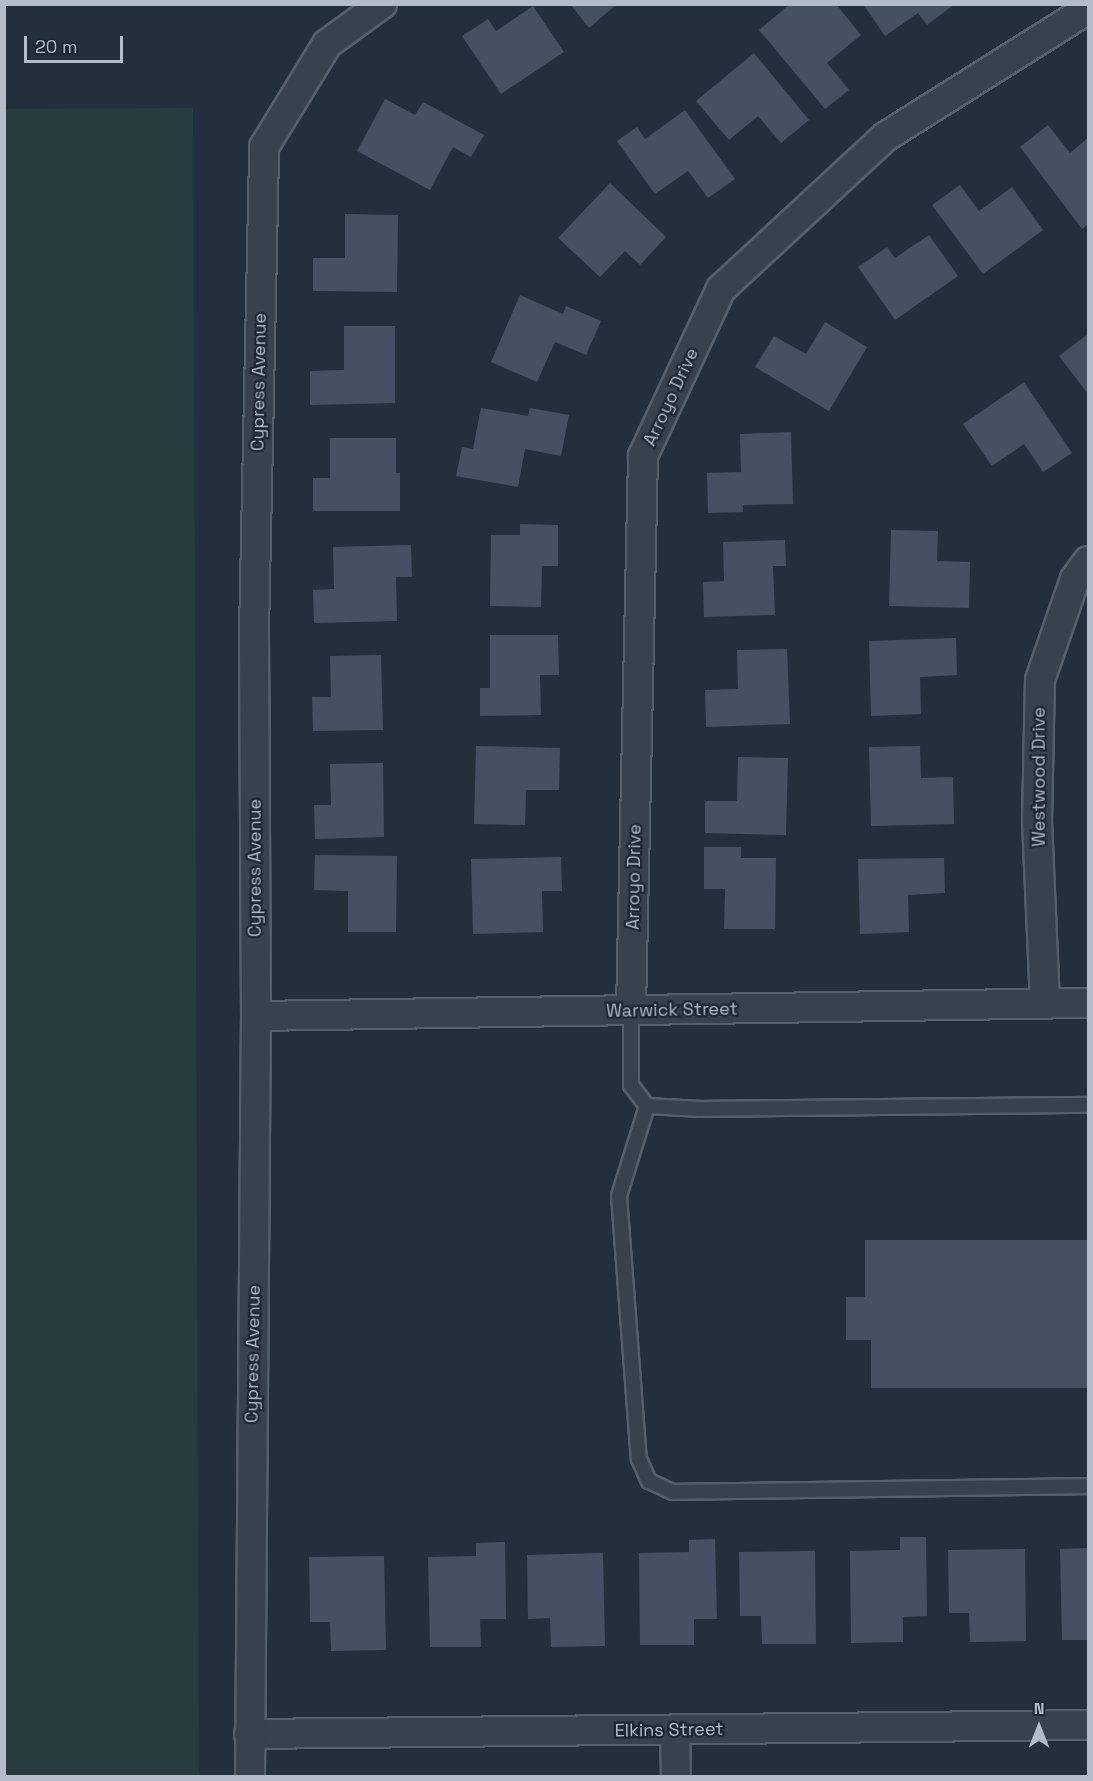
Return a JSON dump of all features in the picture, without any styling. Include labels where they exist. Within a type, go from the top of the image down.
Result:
[{"type":"street","name":"Cypress Avenue","points":[[250,1776],[256,1017],[254,632],[264,147],[327,44],[382,4]]},
{"type":"street","name":"Arroyo Drive","points":[[631,1010],[643,456],[721,289],[885,137],[1089,9]]},
{"type":"street","name":"Westwood Drive","points":[[1045,1004],[1037,821],[1040,680],[1075,579],[1089,561]]},
{"type":"street","name":"Warwick Street","points":[[256,1017],[1089,1003]]},
{"type":"street","name":"Elkins Street","points":[[249,1734],[1089,1725]]},
{"type":"street","points":[[675,1730],[676,1776]]},
{"type":"lane","points":[[631,1010],[631,1085],[647,1106],[701,1109],[1089,1105]]},
{"type":"lane","points":[[647,1106],[619,1196],[639,1459],[649,1481],[673,1492],[1089,1486]]},
{"type":"green space","points":[[193,108],[199,1776],[5,1776],[5,109]]},
{"type":"building","points":[[570,4],[617,4],[589,28]]},
{"type":"building","points":[[790,4],[836,4],[861,35],[827,63],[849,90],[825,109],[759,30]]},
{"type":"building","points":[[863,4],[955,4],[927,25],[918,13],[885,36]]},
{"type":"building","points":[[533,6],[564,52],[501,94],[462,36],[488,19],[496,31]]},
{"type":"building","points":[[754,53],[809,120],[781,143],[758,116],[729,140],[696,101]]},
{"type":"building","points":[[385,99],[415,115],[423,102],[484,135],[471,157],[453,147],[430,190],[357,151]]},
{"type":"building","points":[[685,110],[735,179],[708,198],[688,171],[655,194],[617,141],[637,127],[645,139]]},
{"type":"building","points":[[1048,125],[1070,153],[1088,138],[1088,224],[1082,229],[1020,147]]},
{"type":"building","points":[[610,183],[666,237],[640,265],[625,251],[600,277],[558,238]]},
{"type":"building","points":[[960,185],[979,211],[1012,187],[1043,230],[983,274],[932,205]]},
{"type":"building","points":[[345,214],[398,215],[397,292],[313,291],[313,258],[345,258]]},
{"type":"building","points":[[929,235],[958,276],[895,320],[858,267],[887,247],[895,258]]},
{"type":"building","points":[[520,295],[563,314],[566,306],[601,321],[586,355],[555,342],[537,382],[491,362]]},
{"type":"building","points":[[825,322],[867,347],[829,411],[755,367],[774,336],[806,354]]},
{"type":"building","points":[[344,326],[395,326],[395,403],[310,405],[310,371],[344,370]]},
{"type":"building","points":[[1088,334],[1088,394],[1059,356]]},
{"type":"building","points":[[1024,382],[1072,453],[1043,472],[1024,444],[992,466],[963,424]]},
{"type":"building","points":[[481,408],[528,416],[530,408],[569,415],[561,456],[525,449],[518,487],[456,476],[462,447],[473,449]]},
{"type":"building","points":[[791,432],[793,504],[743,505],[743,512],[708,513],[707,473],[741,472],[740,434]]},
{"type":"building","points":[[330,438],[396,438],[396,473],[400,473],[400,511],[313,511],[313,478],[330,478]]},
{"type":"building","points":[[520,524],[558,525],[558,566],[542,566],[541,607],[490,606],[491,535],[520,535]]},
{"type":"building","points":[[891,530],[938,531],[937,561],[970,562],[969,608],[889,606]]},
{"type":"building","points":[[785,540],[786,566],[773,566],[775,615],[704,617],[703,582],[724,581],[723,542]]},
{"type":"building","points":[[411,545],[412,577],[396,577],[397,621],[314,623],[313,590],[334,589],[333,547]]},
{"type":"building","points":[[490,635],[558,635],[559,675],[540,675],[541,715],[480,716],[480,688],[490,688]]},
{"type":"building","points":[[956,638],[957,675],[920,677],[921,714],[871,716],[869,641]]},
{"type":"building","points":[[787,649],[790,724],[706,727],[705,690],[738,689],[737,650]]},
{"type":"building","points":[[381,655],[383,730],[313,731],[312,697],[331,697],[330,656]]},
{"type":"building","points":[[476,746],[560,748],[559,790],[526,790],[525,825],[474,824]]},
{"type":"building","points":[[920,746],[921,778],[953,777],[954,824],[871,826],[869,747]]},
{"type":"building","points":[[738,757],[788,758],[786,835],[705,833],[705,801],[737,801]]},
{"type":"building","points":[[383,763],[384,837],[315,839],[314,805],[331,805],[330,764]]},
{"type":"building","points":[[704,847],[741,847],[741,858],[776,858],[775,929],[724,929],[725,889],[704,889]]},
{"type":"building","points":[[315,855],[397,856],[396,932],[348,932],[348,891],[314,890]]},
{"type":"building","points":[[561,857],[562,891],[542,891],[543,932],[473,934],[471,859]]},
{"type":"building","points":[[944,858],[945,893],[908,895],[909,932],[860,934],[858,859]]},
{"type":"building","points":[[865,1240],[1088,1240],[1088,1388],[871,1388],[871,1340],[846,1340],[846,1297],[865,1297]]},
{"type":"building","points":[[900,1537],[926,1537],[927,1616],[903,1617],[903,1642],[851,1643],[850,1551],[900,1550]]},
{"type":"building","points":[[715,1539],[717,1619],[694,1619],[694,1645],[640,1645],[639,1553],[689,1552],[689,1540]]},
{"type":"building","points":[[505,1542],[506,1619],[480,1619],[481,1647],[430,1647],[428,1557],[476,1556],[476,1543]]},
{"type":"building","points":[[1088,1548],[1088,1640],[1062,1640],[1060,1549]]},
{"type":"building","points":[[1025,1549],[1026,1641],[970,1642],[969,1613],[949,1613],[948,1550]]},
{"type":"building","points":[[815,1551],[816,1644],[762,1644],[761,1616],[740,1616],[739,1552]]},
{"type":"building","points":[[603,1553],[605,1646],[551,1647],[550,1618],[528,1619],[527,1555]]},
{"type":"building","points":[[384,1556],[386,1650],[331,1651],[330,1622],[310,1622],[309,1557]]}]
